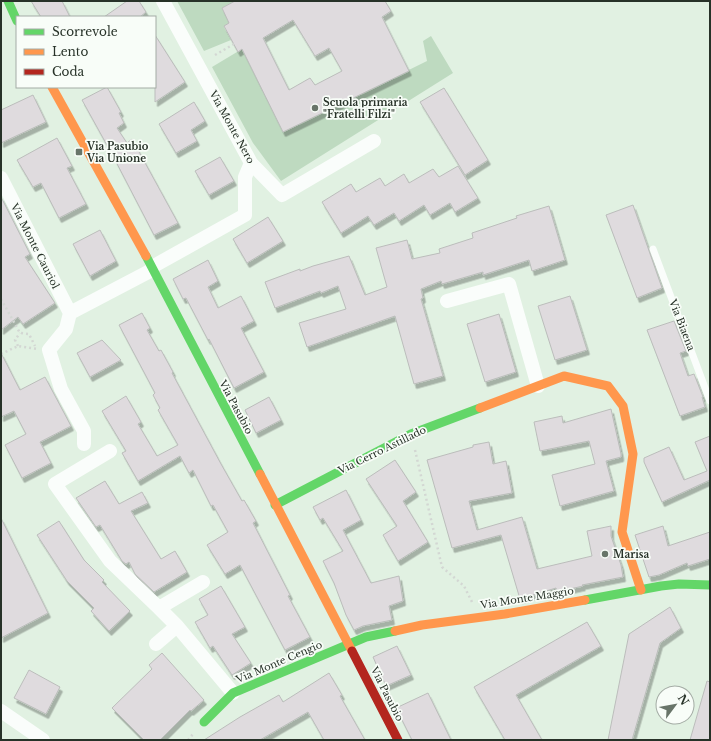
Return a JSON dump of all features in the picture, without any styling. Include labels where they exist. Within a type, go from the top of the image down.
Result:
[{"type":"street","points":[[8,1],[16,18]]},
{"type":"street","name":"Via Monte Nero","points":[[163,1],[251,163],[282,195],[374,142]]},
{"type":"street","name":"Via Pasubio","points":[[53,88],[152,269],[398,740]]},
{"type":"street","points":[[84,444],[84,431],[61,389],[43,349],[66,329],[70,313],[152,269],[245,215],[245,177],[251,163]]},
{"type":"street","name":"Via Monte Cauriol","points":[[1,178],[70,313]]},
{"type":"street","points":[[447,301],[509,284],[538,386]]},
{"type":"street","name":"Via Cerro Astillado","points":[[275,505],[411,434],[564,376],[608,386],[623,406],[633,454],[622,532],[641,590]]},
{"type":"street","points":[[110,451],[55,484],[110,561],[177,626],[233,693]]},
{"type":"street","points":[[159,608],[203,582]]},
{"type":"street","name":"Via Monte Maggio","points":[[349,645],[366,637],[422,625],[480,617],[678,584],[710,585]]},
{"type":"street","points":[[156,644],[177,626]]},
{"type":"street","name":"Via Monte Cengio","points":[[204,722],[233,693],[349,645]]},
{"type":"street","points":[[1,711],[43,740]]},
{"type":"lane","name":"Via Biaena","points":[[653,249],[710,401]]},
{"type":"path","points":[[215,54],[234,44]]},
{"type":"path","points":[[1,299],[20,333]]},
{"type":"path","points":[[18,346],[15,340],[20,333]]},
{"type":"path","points":[[20,333],[29,334],[43,349]]},
{"type":"path","points":[[1,354],[18,346],[43,349]]},
{"type":"path","points":[[411,434],[442,567],[464,586],[480,617]]},
{"type":"green space","points":[[177,1],[235,1],[222,8],[229,23],[224,27],[231,40],[204,51]]},
{"type":"green space","points":[[431,36],[453,73],[281,181],[253,143],[212,67],[242,49],[283,132],[427,61],[423,41]]},
{"type":"building","points":[[31,1],[62,1],[70,16],[40,16]]},
{"type":"building","points":[[127,1],[139,1],[146,12],[141,16],[105,16]]},
{"type":"building","points":[[235,1],[385,1],[391,11],[382,17],[409,71],[283,132],[242,49],[238,52],[224,26],[229,23],[222,8]],"holes":[[[293,20],[315,56],[329,48],[342,71],[315,85],[310,78],[289,90],[263,38]]]},
{"type":"building","points":[[156,37],[185,82],[155,102],[156,88]]},
{"type":"building","points":[[108,88],[121,112],[119,113],[124,123],[117,128],[127,143],[132,139],[178,223],[154,235],[82,100]]},
{"type":"building","points":[[444,88],[488,160],[465,175],[420,102]]},
{"type":"building","points":[[33,95],[46,122],[1,143],[1,110]]},
{"type":"building","points":[[194,102],[205,121],[191,130],[197,141],[176,153],[159,124]]},
{"type":"building","points":[[57,138],[72,166],[67,168],[86,204],[59,218],[41,183],[33,187],[17,160]]},
{"type":"building","points":[[220,157],[234,181],[209,195],[195,171]]},
{"type":"building","points":[[458,166],[478,198],[455,212],[450,203],[430,215],[424,205],[399,221],[394,213],[374,225],[368,216],[341,233],[322,202],[351,184],[356,192],[380,178],[385,186],[404,174],[409,183],[433,169],[439,177]]},
{"type":"building","points":[[1,197],[30,254],[25,257],[55,303],[23,324],[18,317],[1,330]]},
{"type":"building","points":[[633,205],[662,288],[637,298],[606,215]]},
{"type":"building","points":[[549,206],[565,260],[532,271],[529,260],[483,275],[483,272],[442,284],[441,281],[421,289],[423,298],[421,299],[443,376],[414,384],[395,316],[307,347],[299,323],[346,309],[338,286],[321,293],[320,291],[275,308],[265,282],[300,269],[300,271],[349,256],[365,295],[387,287],[376,248],[407,240],[412,259],[440,253],[439,249],[473,238],[472,233],[517,218],[516,216]]},
{"type":"building","points":[[268,217],[283,241],[247,263],[233,239]]},
{"type":"building","points":[[100,230],[116,261],[90,276],[73,244]]},
{"type":"building","points":[[208,260],[218,281],[208,287],[218,308],[241,296],[254,321],[241,328],[264,372],[234,388],[209,339],[208,340],[186,298],[183,299],[173,279]]},
{"type":"building","points":[[570,296],[587,350],[555,360],[538,306]]},
{"type":"building","points":[[142,313],[150,328],[147,330],[159,351],[161,350],[242,501],[244,500],[256,521],[253,523],[290,595],[288,596],[310,637],[285,650],[240,565],[225,574],[207,545],[228,532],[213,505],[211,506],[193,470],[189,473],[180,456],[138,481],[122,453],[126,451],[102,411],[126,396],[141,422],[138,424],[157,456],[178,445],[158,410],[160,408],[153,395],[155,393],[119,325]]},
{"type":"building","points":[[499,314],[516,372],[485,382],[467,324]]},
{"type":"building","points":[[674,321],[686,351],[680,353],[688,376],[694,374],[703,397],[705,407],[680,416],[647,330]]},
{"type":"building","points":[[102,340],[121,360],[90,377],[77,353]]},
{"type":"building","points":[[1,353],[20,390],[45,377],[71,426],[40,442],[51,463],[22,478],[5,445],[26,434],[14,411],[1,417]]},
{"type":"building","points":[[269,397],[281,420],[256,433],[245,410]]},
{"type":"building","points":[[611,409],[621,454],[621,457],[606,461],[614,491],[560,506],[552,475],[595,464],[589,441],[540,451],[534,422],[562,416],[563,423]]},
{"type":"building","points":[[710,436],[710,480],[662,502],[644,462],[644,458],[669,447],[684,480],[707,471],[695,442]]},
{"type":"building","points":[[489,442],[493,464],[506,461],[512,493],[469,501],[477,530],[522,517],[537,569],[592,556],[587,531],[611,526],[611,536],[621,565],[623,577],[582,585],[583,586],[557,592],[556,588],[520,599],[501,535],[452,548],[427,460],[473,447],[473,445]]},
{"type":"building","points":[[395,460],[416,492],[403,501],[428,542],[398,561],[383,535],[397,526],[366,479]]},
{"type":"building","points":[[105,481],[119,504],[142,492],[148,503],[131,511],[161,559],[175,551],[187,572],[154,592],[135,574],[129,562],[126,564],[122,561],[100,525],[96,527],[76,498]]},
{"type":"building","points":[[346,490],[361,520],[343,530],[371,583],[399,576],[403,601],[389,606],[392,620],[363,626],[354,630],[323,561],[343,551],[323,518],[320,520],[313,507]]},
{"type":"building","points":[[1,518],[48,613],[1,638]]},
{"type":"building","points":[[59,521],[84,560],[104,580],[102,582],[130,611],[109,631],[91,611],[94,608],[67,581],[37,535]]},
{"type":"building","points":[[663,526],[668,546],[710,532],[710,559],[688,566],[687,563],[659,575],[649,577],[635,535]]},
{"type":"building","points":[[221,586],[245,627],[232,634],[251,663],[232,675],[213,646],[210,648],[195,622],[208,615],[199,599]]},
{"type":"building","points":[[670,607],[681,628],[660,643],[632,740],[608,740],[629,634]]},
{"type":"building","points":[[587,622],[601,646],[516,695],[542,740],[505,740],[474,687]]},
{"type":"building","points":[[397,646],[411,675],[386,686],[373,657]]},
{"type":"building","points":[[162,653],[204,700],[191,711],[190,710],[160,740],[144,740],[112,708],[152,669],[149,665]]},
{"type":"building","points":[[29,670],[60,687],[46,714],[14,698]]},
{"type":"building","points":[[329,673],[365,740],[324,740],[308,712],[260,740],[204,740],[240,717],[279,695],[283,702]]},
{"type":"building","points":[[707,681],[710,682],[710,740],[690,740]]},
{"type":"building","points":[[428,693],[451,740],[412,740],[396,708]]},
{"type":"traffic: fast","points":[[8,1],[16,19]]},
{"type":"traffic: fast","points":[[146,256],[260,474]]},
{"type":"traffic: fast","points":[[275,505],[411,434],[480,408]]},
{"type":"traffic: fast","points":[[585,600],[661,586],[679,584],[710,585]]},
{"type":"traffic: fast","points":[[204,722],[233,693],[366,637],[395,631]]},
{"type":"traffic: slow","points":[[53,88],[146,256]]},
{"type":"traffic: slow","points":[[480,408],[564,376],[608,386],[623,406],[633,454],[622,532],[641,590]]},
{"type":"traffic: slow","points":[[260,474],[352,651]]},
{"type":"traffic: slow","points":[[395,631],[422,625],[505,614],[585,600]]},
{"type":"traffic: jam","points":[[352,651],[398,740]]},
{"type":"place","name":"Scuola primaria \"Fratelli Filzi\"","points":[[315,108]]},
{"type":"place","name":"Via Pasubio Via Unione","points":[[79,152]]},
{"type":"place","name":"Marisa","points":[[605,554]]}]
